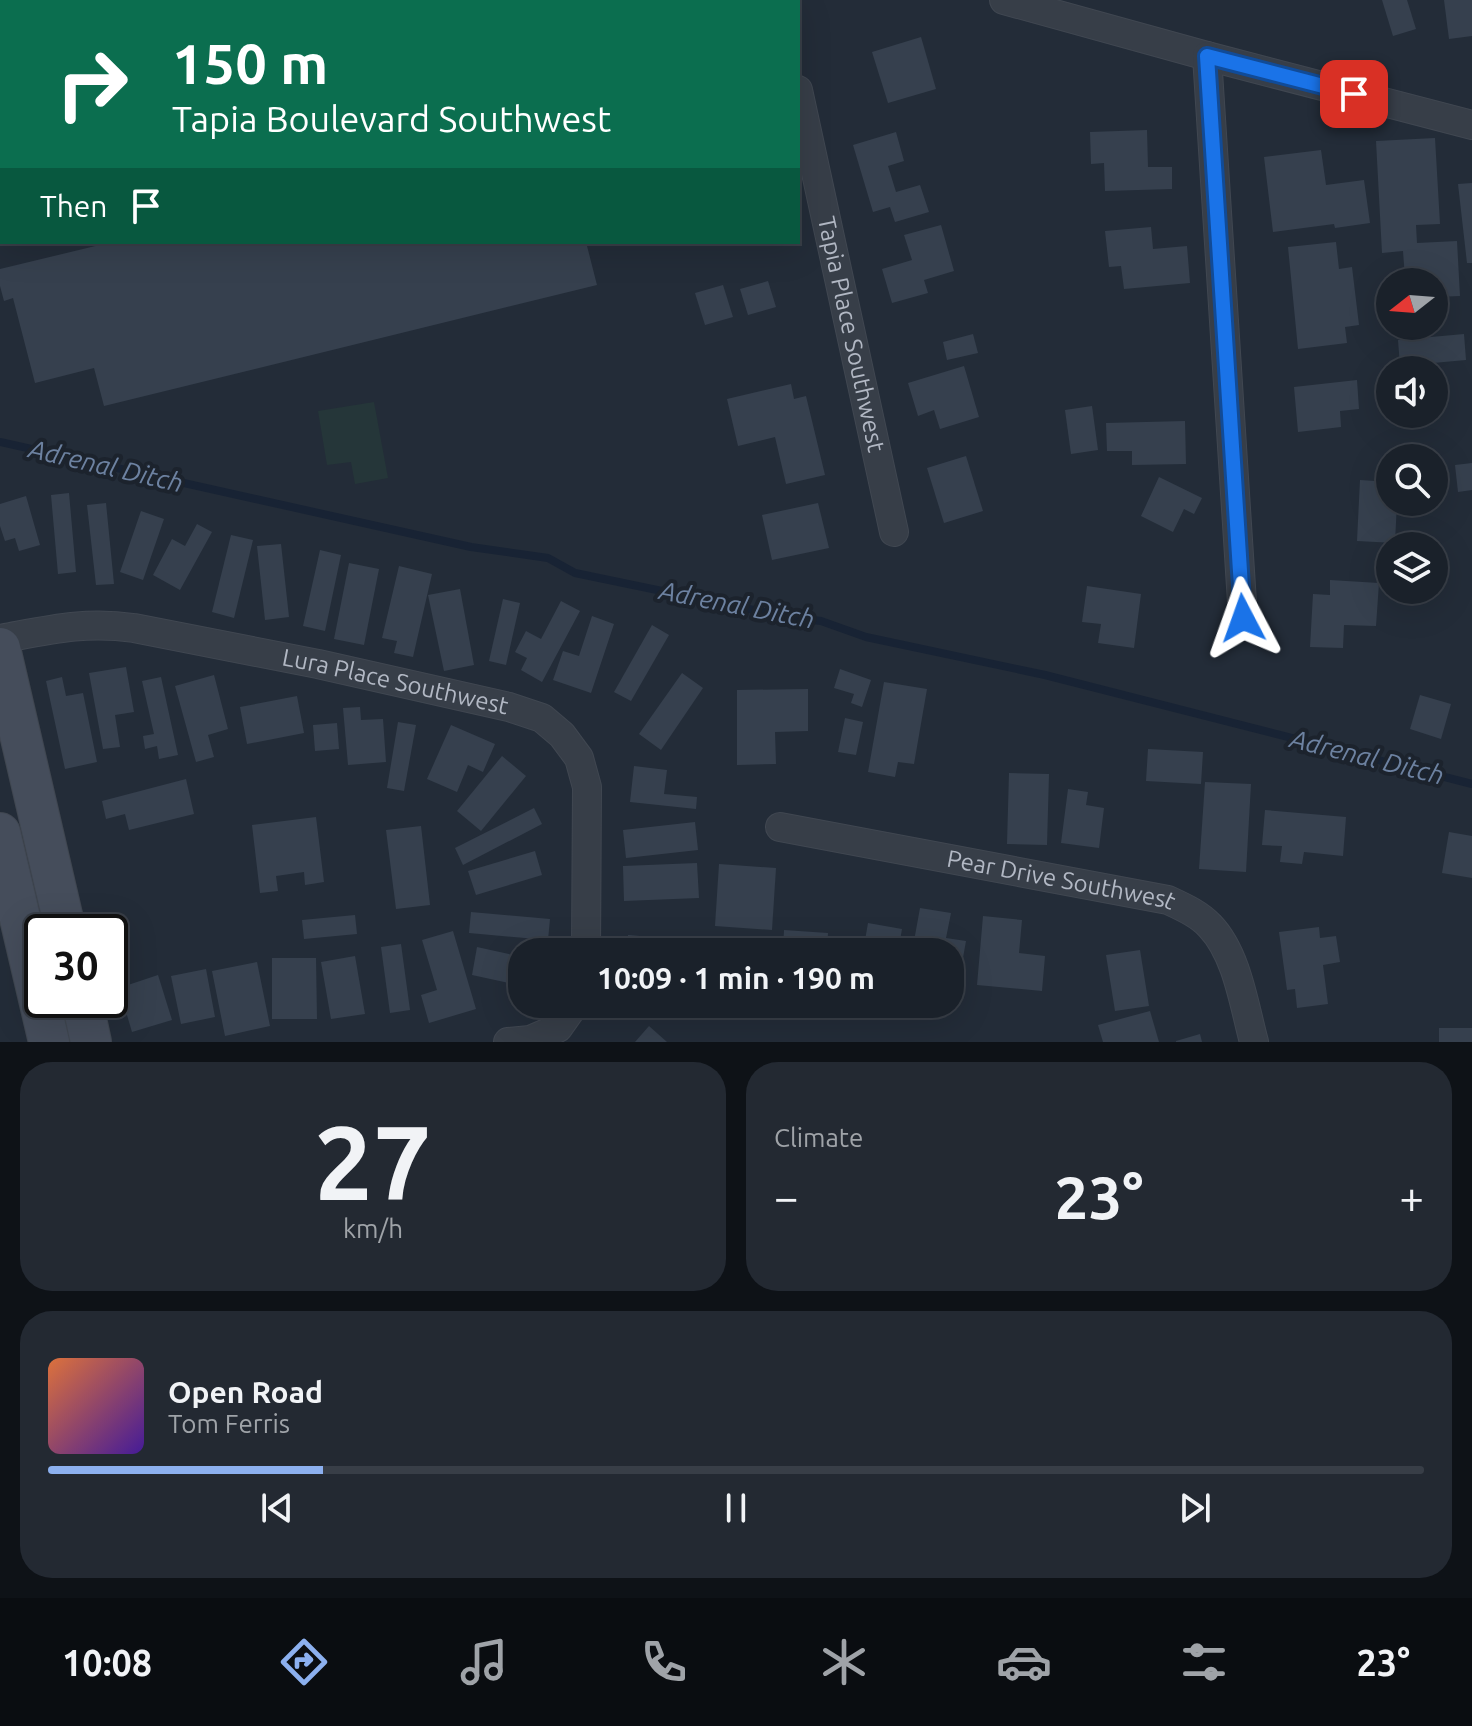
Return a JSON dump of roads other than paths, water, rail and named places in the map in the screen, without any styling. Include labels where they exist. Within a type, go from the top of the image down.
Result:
[{"type":"main road","points":[[0,648],[62,914]]},
{"type":"main road","points":[[0,833],[49,1042]]},
{"type":"main road","points":[[86,1018],[91,1042]]},
{"type":"street","points":[[1004,0],[1472,125]]},
{"type":"street","points":[[1207,56],[1243,618]]},
{"type":"street","name":"Tapia Place Southwest","points":[[800,99],[894,532]]},
{"type":"street","name":"Lura Place Southwest","points":[[0,639],[85,624],[134,628],[333,668],[509,707],[542,718],[562,735],[579,758],[587,787],[586,938]]},
{"type":"street","name":"Pear Drive Southwest","points":[[780,827],[1178,904],[1209,925],[1222,942],[1231,961],[1254,1042]]},
{"type":"street","points":[[508,1042],[530,1040],[558,1028],[565,1018]]},
{"type":"waterway","name":"Adrenal Ditch","points":[[0,442],[471,547],[548,558],[575,573],[821,621],[866,637],[1045,675],[1472,784]]}]
